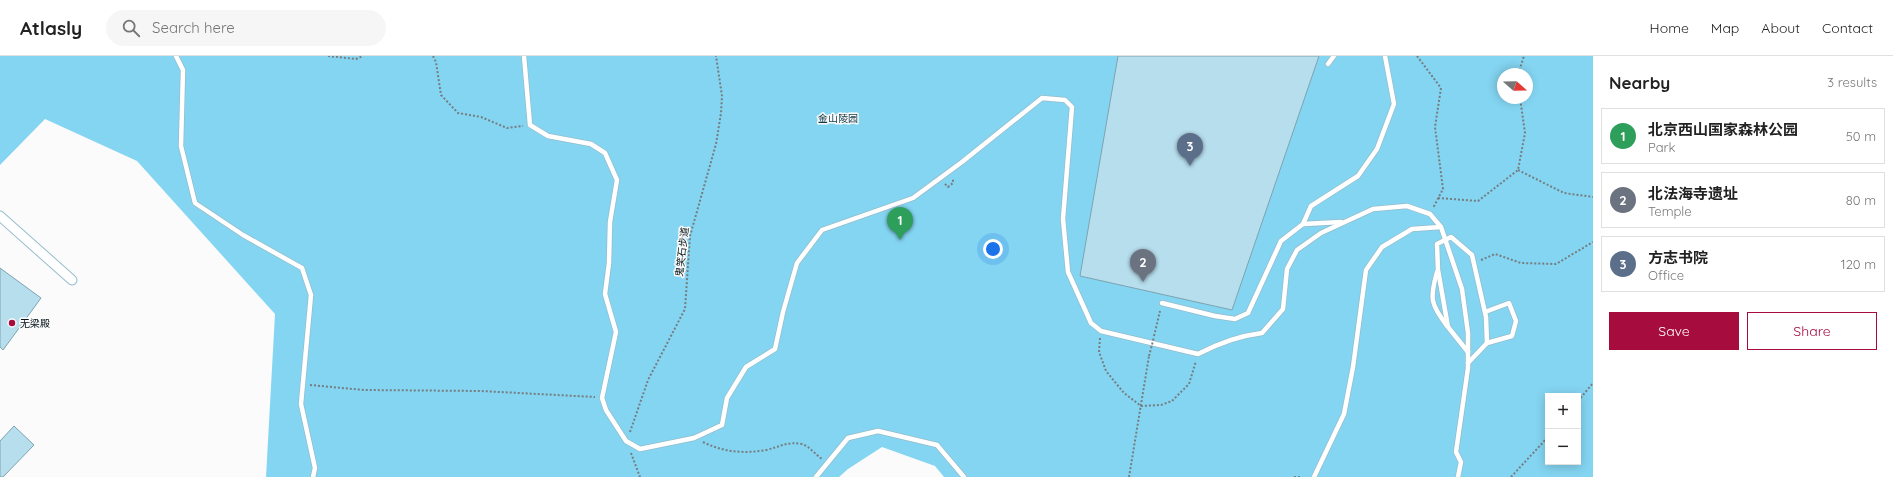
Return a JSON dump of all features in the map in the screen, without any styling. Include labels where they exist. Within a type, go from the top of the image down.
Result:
[{"type":"street","points":[[0,216],[72,280]]},
{"type":"lane","points":[[176,56],[184,70],[181,146],[195,203],[243,235],[302,268],[311,295],[301,404],[316,468],[313,477]]},
{"type":"lane","points":[[524,56],[530,125],[548,136],[591,144],[605,153],[617,180],[610,222],[609,264],[605,294],[616,332],[602,398],[606,410],[626,441],[640,449],[694,438],[722,425],[727,398],[746,367],[775,349],[783,312],[797,263],[822,230],[913,198],[962,162],[1042,98],[1065,100],[1072,107],[1063,219],[1068,272],[1091,323],[1101,331],[1198,354],[1217,344],[1242,336],[1262,333],[1283,309],[1287,269],[1297,250],[1321,232],[1373,209],[1407,206],[1430,214],[1441,228],[1462,289],[1468,334],[1468,363],[1456,452],[1461,462],[1458,477]]},
{"type":"lane","points":[[1328,64],[1334,56]]},
{"type":"lane","points":[[1162,303],[1215,316],[1235,319],[1248,313],[1281,241],[1303,224],[1311,206],[1358,176],[1377,149],[1394,104],[1385,56]]},
{"type":"lane","points":[[1303,224],[1345,222]]},
{"type":"lane","points":[[1314,477],[1344,414],[1353,367],[1366,270],[1382,247],[1412,229],[1441,228]]},
{"type":"lane","points":[[1448,327],[1438,270],[1437,244],[1451,237],[1472,254],[1485,312],[1487,343]]},
{"type":"lane","points":[[1438,270],[1431,292],[1434,306],[1448,327],[1468,352]]},
{"type":"lane","points":[[1468,363],[1487,343],[1512,336],[1516,321],[1509,303],[1485,312]]},
{"type":"lane","points":[[816,477],[848,438],[878,430],[936,445],[964,477]]},
{"type":"path","points":[[328,56],[356,59],[363,56]]},
{"type":"path","points":[[432,56],[436,62],[440,96],[458,113],[481,117],[507,128],[530,125]]},
{"type":"path","name":"鬼笑石步道","points":[[626,441],[648,380],[685,309],[690,236],[716,144],[721,112],[722,96],[716,56]]},
{"type":"path","points":[[1417,56],[1441,88],[1435,127],[1443,188],[1430,214]]},
{"type":"path","points":[[1520,68],[1524,56]]},
{"type":"path","points":[[1438,198],[1478,201],[1518,170],[1525,133],[1521,104]]},
{"type":"path","points":[[1518,170],[1564,193],[1593,197]]},
{"type":"path","points":[[1474,263],[1495,254],[1521,263],[1556,264],[1593,242]]},
{"type":"path","points":[[1129,477],[1149,356],[1162,303]]},
{"type":"path","points":[[1101,331],[1099,352],[1106,371],[1124,393],[1141,406],[1162,405],[1172,401],[1189,384],[1198,354]]},
{"type":"path","points":[[1581,397],[1593,383]]},
{"type":"path","points":[[303,385],[364,390],[481,391],[602,398]]},
{"type":"path","points":[[694,438],[716,449],[740,452],[767,450],[783,443],[804,444],[826,463]]},
{"type":"path","points":[[1511,477],[1545,440]]},
{"type":"path","points":[[626,441],[640,477]]},
{"type":"path","points":[[1294,477],[1302,477]]},
{"type":"green space","name":"金山陵园","points":[[0,56],[1593,56],[1593,477],[944,477],[935,466],[882,447],[848,469],[839,477],[266,477],[275,314],[137,161],[45,119],[0,165]]},
{"type":"building","points":[[1118,56],[1319,56],[1232,310],[1080,276]]},
{"type":"building","name":"无梁殿","points":[[0,268],[41,298],[3,350],[0,347]]},
{"type":"building","points":[[14,426],[34,445],[3,477],[0,477],[0,441]]},
{"type":"place","name":"方志书院","points":[[1190,166]]},
{"type":"place","name":"北京西山国家森林公园","points":[[900,240]]},
{"type":"place","name":"北法海寺遗址","points":[[1143,282]]},
{"type":"place","name":"无梁殿","points":[[12,323]]}]
